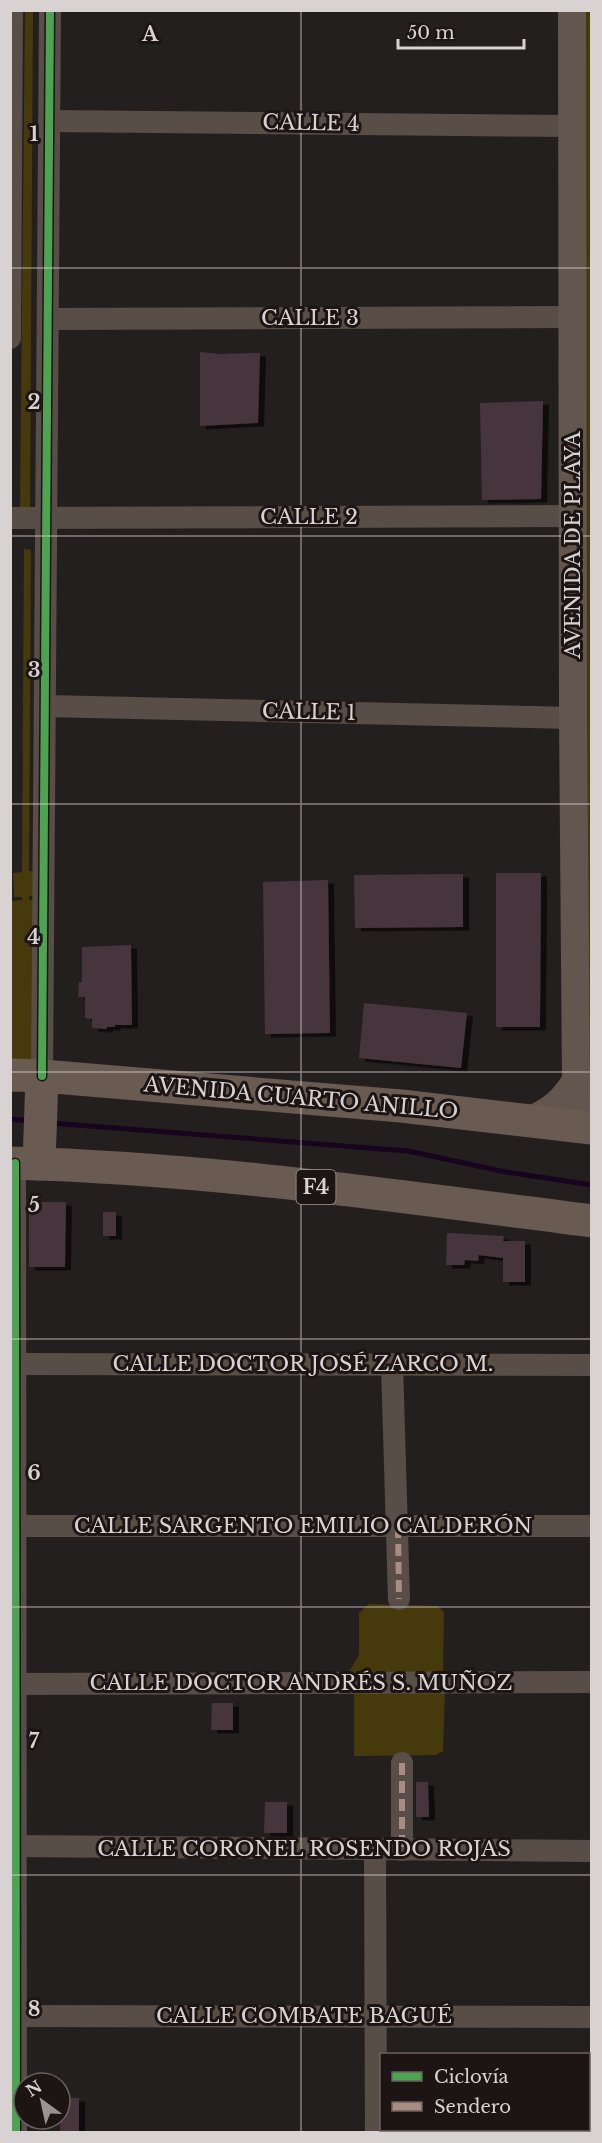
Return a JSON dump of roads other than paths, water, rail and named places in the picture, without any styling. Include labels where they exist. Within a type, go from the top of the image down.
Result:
[{"type":"highway","name":"AVENIDA CUARTO ANILLO","points":[[31,1082],[401,1106],[591,1128]]},
{"type":"highway","points":[[26,1160],[31,1082]]},
{"type":"highway","name":"F4","points":[[26,1160],[392,1195],[591,1221]]},
{"type":"main road","name":"AVENIDA DE PLAYA","points":[[572,10],[576,1080],[584,1102],[591,1112]]},
{"type":"main road","points":[[528,1121],[551,1110],[561,1101],[576,1080]]},
{"type":"street","points":[[10,338],[12,10]]},
{"type":"street","points":[[31,1082],[45,706],[50,10]]},
{"type":"street","name":"CALLE 4","points":[[49,121],[573,126]]},
{"type":"street","name":"CALLE 3","points":[[48,319],[573,317]]},
{"type":"street","name":"CALLE 2","points":[[10,518],[573,516]]},
{"type":"street","name":"CALLE 1","points":[[45,706],[573,718]]},
{"type":"street","points":[[16,2133],[13,2057],[16,2016],[13,1684],[15,1364],[26,1160]]},
{"type":"street","name":"CALLE DOCTOR JOSÉ ZARCO M.","points":[[15,1364],[591,1365]]},
{"type":"street","points":[[392,1364],[399,1599]]},
{"type":"street","name":"CALLE SARGENTO EMILIO CALDERÓN","points":[[15,1526],[591,1526]]},
{"type":"street","name":"CALLE DOCTOR ANDRÉS S. MUÑOZ","points":[[13,1684],[591,1682]]},
{"type":"street","points":[[402,1763],[402,1850]]},
{"type":"street","name":"CALLE CORONEL ROSENDO ROJAS","points":[[16,1846],[591,1851]]},
{"type":"street","points":[[375,1849],[376,2133]]},
{"type":"street","name":"CALLE COMBATE BAGUÉ","points":[[16,2016],[591,2017]]},
{"type":"waterway","points":[[10,1119],[30,1121]]},
{"type":"waterway","points":[[51,1123],[408,1151],[506,1172],[592,1185]]}]
